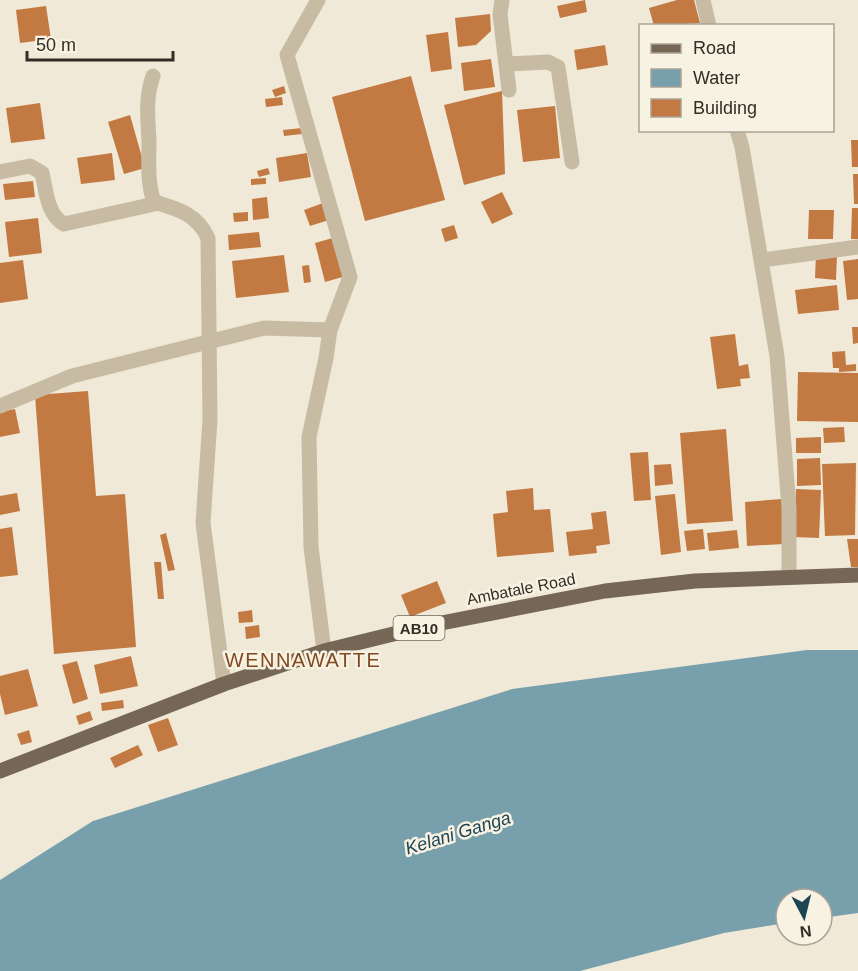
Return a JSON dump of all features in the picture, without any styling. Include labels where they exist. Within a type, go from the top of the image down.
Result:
[{"type":"main road","name":"Ambatale Road","points":[[0,771],[224,684],[324,651],[426,626],[605,591],[695,581],[858,575]]},
{"type":"street","points":[[318,0],[287,55],[350,277],[330,330],[309,437],[311,547],[324,651]]},
{"type":"street","points":[[502,0],[500,14],[509,90]]},
{"type":"street","points":[[703,0],[709,24]]},
{"type":"street","points":[[506,64],[548,62],[558,67],[572,162]]},
{"type":"street","points":[[153,76],[147,93],[146,113],[149,139],[148,186],[154,202],[182,210],[201,223],[208,238],[210,419],[203,523],[224,684]]},
{"type":"street","points":[[737,132],[742,147],[777,356],[789,508],[789,577]]},
{"type":"street","points":[[0,172],[30,166],[42,173],[50,207],[56,220],[64,224],[159,203]]},
{"type":"street","points":[[762,260],[858,247]]},
{"type":"street","points":[[0,406],[72,376],[264,328],[330,330]]},
{"type":"water","name":"Kelani Ganga","points":[[807,650],[858,650],[858,913],[834,916],[834,887],[774,887],[774,925],[724,933],[580,971],[0,971],[0,880],[93,821],[512,689]]},
{"type":"building","points":[[585,0],[587,12],[560,18],[557,6]]},
{"type":"building","points":[[677,0],[694,0],[700,23],[653,24],[649,8]]},
{"type":"building","points":[[46,6],[51,39],[20,43],[16,10]]},
{"type":"building","points":[[490,14],[491,31],[476,45],[458,47],[455,18]]},
{"type":"building","points":[[448,32],[452,69],[431,72],[426,35]]},
{"type":"building","points":[[605,45],[608,65],[577,70],[574,50]]},
{"type":"building","points":[[491,59],[495,87],[464,91],[461,63]]},
{"type":"building","points":[[411,76],[445,200],[365,221],[332,97]]},
{"type":"building","points":[[284,86],[286,93],[275,97],[272,90]]},
{"type":"building","points":[[502,91],[505,174],[464,185],[444,105]]},
{"type":"building","points":[[282,97],[283,105],[266,107],[265,99]]},
{"type":"building","points":[[40,103],[45,139],[11,143],[6,108]]},
{"type":"building","points":[[555,106],[560,158],[523,162],[517,110]]},
{"type":"building","points":[[130,115],[145,168],[124,174],[108,122]]},
{"type":"building","points":[[302,128],[302,134],[284,136],[283,130]]},
{"type":"building","points":[[851,140],[858,140],[858,167],[852,167]]},
{"type":"building","points":[[112,153],[115,180],[81,184],[77,158]]},
{"type":"building","points":[[307,153],[311,177],[279,182],[276,158]]},
{"type":"building","points":[[268,168],[270,174],[259,177],[257,171]]},
{"type":"building","points":[[853,174],[858,174],[858,204],[854,204]]},
{"type":"building","points":[[266,178],[266,184],[251,185],[251,179]]},
{"type":"building","points":[[33,181],[35,197],[5,200],[3,184]]},
{"type":"building","points":[[502,192],[513,214],[492,224],[481,202]]},
{"type":"building","points":[[267,197],[269,218],[253,220],[252,199]]},
{"type":"building","points":[[323,203],[329,220],[310,226],[304,210]]},
{"type":"building","points":[[852,208],[858,208],[858,239],[851,239]]},
{"type":"building","points":[[809,210],[834,210],[833,239],[808,239]]},
{"type":"building","points":[[248,212],[248,221],[234,222],[233,213]]},
{"type":"building","points":[[38,218],[42,253],[9,257],[5,222]]},
{"type":"building","points":[[454,225],[458,238],[445,242],[441,229]]},
{"type":"building","points":[[259,232],[261,247],[229,250],[228,235]]},
{"type":"building","points":[[336,237],[346,276],[325,282],[315,243]]},
{"type":"building","points":[[816,254],[837,255],[836,280],[815,278]]},
{"type":"building","points":[[284,255],[289,292],[236,298],[232,261]]},
{"type":"building","points":[[858,259],[858,299],[847,300],[843,261]]},
{"type":"building","points":[[23,260],[28,299],[0,303],[0,263]]},
{"type":"building","points":[[309,265],[311,282],[304,283],[302,266]]},
{"type":"building","points":[[837,285],[839,310],[798,314],[795,290]]},
{"type":"building","points":[[852,327],[858,327],[858,343],[853,344]]},
{"type":"building","points":[[735,334],[739,366],[748,364],[750,378],[740,379],[741,386],[717,389],[710,337]]},
{"type":"building","points":[[845,351],[846,365],[856,364],[856,371],[839,372],[839,368],[833,368],[832,352]]},
{"type":"building","points":[[798,372],[858,373],[858,422],[797,421]]},
{"type":"building","points":[[88,391],[96,496],[125,494],[136,647],[54,654],[35,395]]},
{"type":"building","points":[[15,409],[20,433],[0,437],[0,412]]},
{"type":"building","points":[[844,427],[845,442],[824,443],[823,428]]},
{"type":"building","points":[[726,429],[733,521],[687,524],[680,433]]},
{"type":"building","points":[[821,437],[821,453],[796,453],[796,438]]},
{"type":"building","points":[[648,452],[651,500],[634,501],[630,453]]},
{"type":"building","points":[[820,458],[821,485],[797,486],[797,459]]},
{"type":"building","points":[[856,463],[855,535],[825,536],[822,464]]},
{"type":"building","points":[[671,464],[673,484],[655,486],[654,465]]},
{"type":"building","points":[[533,488],[534,510],[550,509],[554,552],[497,557],[493,514],[508,512],[506,491]]},
{"type":"building","points":[[796,489],[821,490],[819,538],[794,537]]},
{"type":"building","points":[[17,493],[20,511],[0,515],[0,496]]},
{"type":"building","points":[[675,494],[681,552],[661,555],[655,496]]},
{"type":"building","points":[[782,499],[784,544],[747,546],[745,502]]},
{"type":"building","points":[[606,511],[610,544],[596,546],[597,553],[569,556],[566,532],[593,529],[591,513]]},
{"type":"building","points":[[12,527],[18,575],[0,577],[0,529]]},
{"type":"building","points":[[703,529],[705,549],[687,551],[684,531]]},
{"type":"building","points":[[737,530],[739,548],[709,551],[707,533]]},
{"type":"building","points":[[166,533],[175,570],[168,571],[160,535]]},
{"type":"building","points":[[847,539],[858,539],[858,567],[851,567]]},
{"type":"building","points":[[154,562],[161,562],[164,599],[158,599]]},
{"type":"building","points":[[437,581],[446,603],[410,617],[401,595]]},
{"type":"building","points":[[252,610],[253,622],[239,623],[238,612]]},
{"type":"building","points":[[259,625],[260,637],[246,639],[245,627]]},
{"type":"building","points":[[131,656],[138,686],[100,694],[94,665]]},
{"type":"building","points":[[77,661],[88,699],[73,704],[62,665]]},
{"type":"building","points":[[28,669],[38,706],[5,715],[0,694],[0,676]]},
{"type":"building","points":[[123,700],[124,708],[102,711],[101,703]]},
{"type":"building","points":[[90,711],[93,720],[79,725],[76,716]]},
{"type":"building","points":[[168,718],[178,745],[158,752],[148,725]]},
{"type":"building","points":[[29,730],[32,742],[21,745],[17,734]]},
{"type":"building","points":[[138,745],[143,755],[115,768],[110,758]]},
{"type":"district","name":"WENNAWATTE","points":[[303,660]]}]
